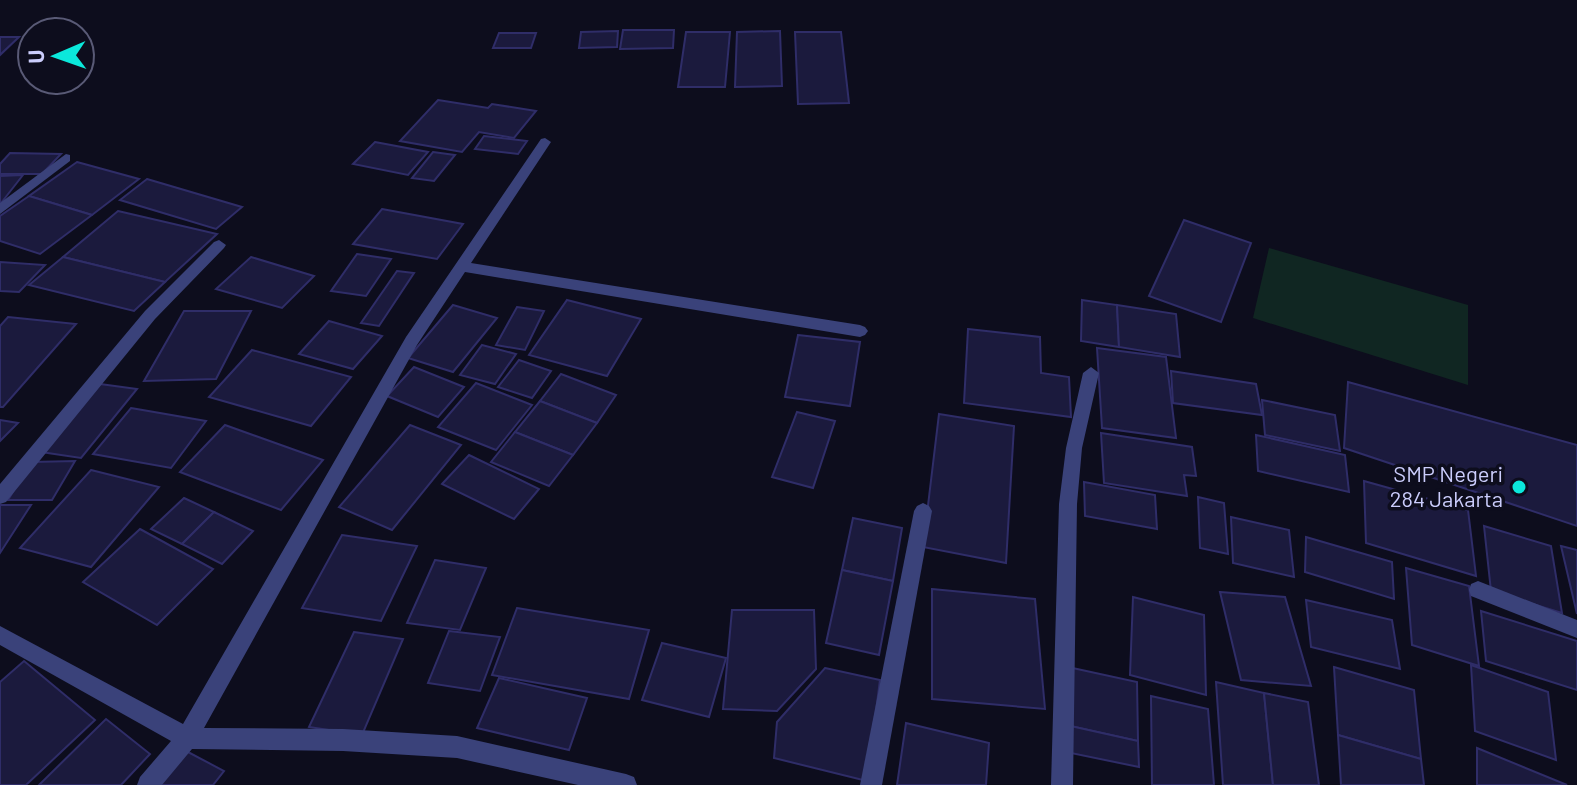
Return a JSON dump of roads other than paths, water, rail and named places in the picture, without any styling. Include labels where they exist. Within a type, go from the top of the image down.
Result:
[{"type":"street","points":[[148,785],[187,738],[411,341],[464,267],[545,142]]},
{"type":"street","points":[[0,210],[66,158]]},
{"type":"street","points":[[0,497],[125,345],[219,245]]},
{"type":"street","points":[[464,267],[860,331]]},
{"type":"street","points":[[1062,785],[1068,504],[1074,448],[1091,373]]},
{"type":"street","points":[[871,785],[923,511]]},
{"type":"street","points":[[1478,590],[1577,629]]},
{"type":"street","points":[[0,635],[187,738],[343,740],[457,747],[626,785]]},
{"type":"place","name":"SMP Negeri 284 Jakarta","points":[[1519,487]]}]
